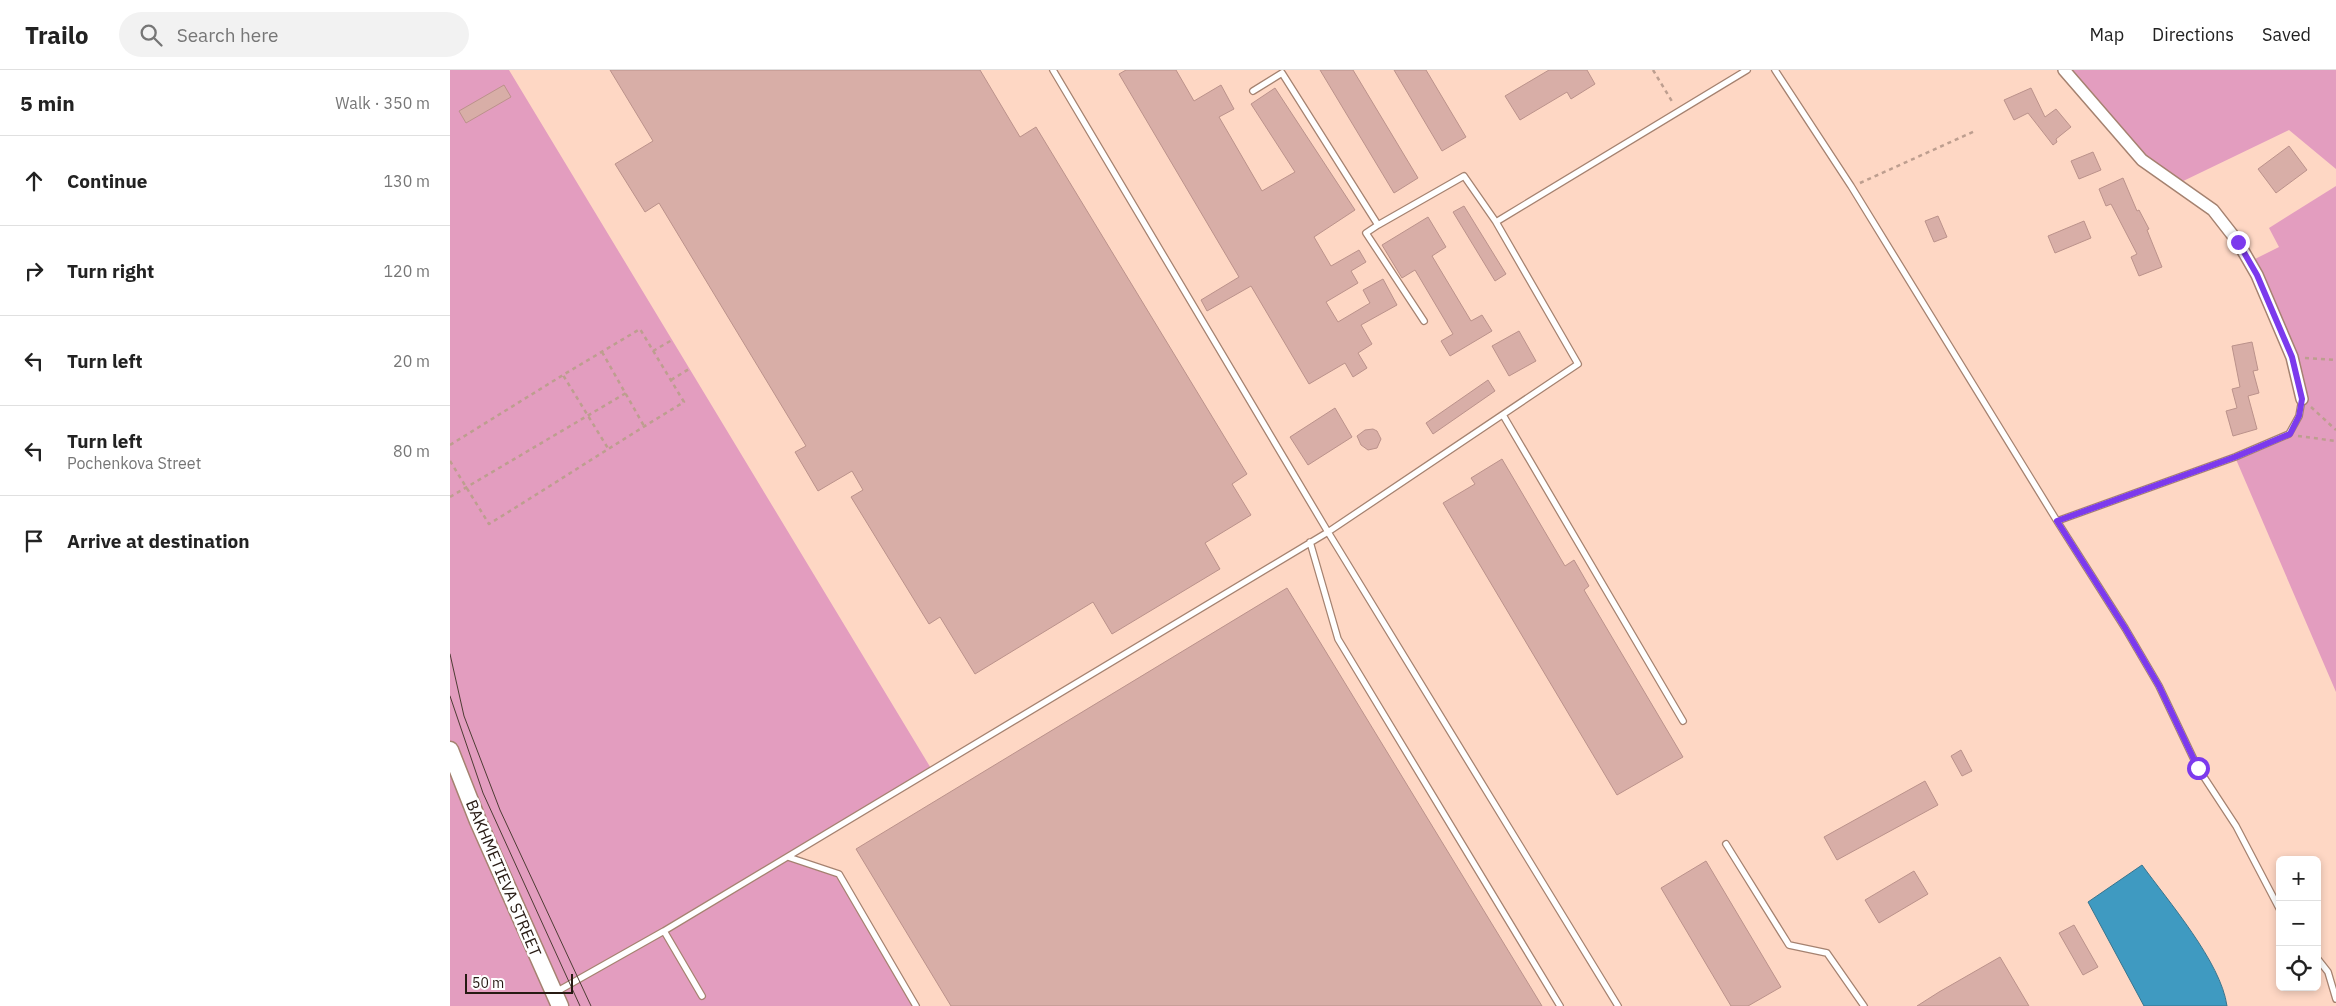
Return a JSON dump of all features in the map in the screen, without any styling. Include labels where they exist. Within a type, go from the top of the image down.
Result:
[{"type":"main road","name":"BAKHMETIEVA STREET","points":[[450,750],[478,821],[557,1000]]},
{"type":"street","points":[[2064,70],[2142,160],[2213,210],[2238,242],[2257,275],[2292,357],[2302,399]]},
{"type":"lane","points":[[1053,70],[1328,532],[1618,1006]]},
{"type":"lane","points":[[1496,222],[1747,70]]},
{"type":"lane","points":[[1775,70],[1851,186],[2125,628],[2159,686],[2198,768],[2236,826],[2276,902]]},
{"type":"lane","points":[[1253,90],[1282,73],[1378,226]]},
{"type":"lane","points":[[557,1000],[664,931],[1328,532],[1578,364],[1496,222],[1464,176],[1366,233],[1424,320]]},
{"type":"lane","points":[[2057,521],[2235,457],[2290,434],[2299,416],[2302,399]]},
{"type":"lane","points":[[1503,414],[1683,721]]},
{"type":"lane","points":[[1310,542],[1338,639],[1560,1006]]},
{"type":"lane","points":[[1726,844],[1790,945],[1827,953],[1864,1006]]},
{"type":"lane","points":[[788,857],[839,874],[916,1006]]},
{"type":"lane","points":[[664,931],[702,996]]},
{"type":"lane","points":[[2321,963],[2328,972],[2336,999]]},
{"type":"path","points":[[1654,70],[1678,111]]},
{"type":"path","points":[[1851,186],[1974,131]]},
{"type":"path","points":[[450,445],[640,329],[684,402],[489,524],[450,461]]},
{"type":"path","points":[[653,351],[672,340]]},
{"type":"path","points":[[602,352],[644,426]]},
{"type":"path","points":[[2292,357],[2336,360]]},
{"type":"path","points":[[671,380],[689,369]]},
{"type":"path","points":[[563,375],[609,450]]},
{"type":"path","points":[[450,497],[626,393]]},
{"type":"path","points":[[2302,399],[2336,430]]},
{"type":"path","points":[[2290,434],[2336,441]]},
{"type":"shaded area","points":[[450,70],[509,70],[932,770],[789,857],[839,874],[916,1006],[450,1006]]},
{"type":"shaded area","points":[[2064,70],[2336,70],[2336,169],[2289,130],[2177,184],[2142,160]]},
{"type":"shaded area","points":[[2336,186],[2336,692],[2235,457],[2287,436],[2298,416],[2299,395],[2288,347],[2249,262],[2279,247],[2269,228]]},
{"type":"water","points":[[2142,865],[2192,932],[2215,970],[2223,989],[2227,1006],[2144,1006],[2088,902]]},
{"type":"building","points":[[610,70],[980,70],[1020,137],[1036,127],[1247,474],[1232,484],[1251,515],[1205,543],[1220,569],[1112,634],[1093,602],[975,674],[940,617],[929,624],[851,497],[863,490],[852,471],[818,491],[795,452],[806,446],[659,203],[645,212],[615,164],[653,141]]},
{"type":"building","points":[[1126,70],[1176,70],[1194,101],[1221,85],[1234,109],[1219,117],[1262,191],[1295,172],[1251,104],[1275,88],[1355,210],[1314,237],[1331,266],[1359,250],[1366,262],[1351,271],[1358,283],[1326,302],[1338,322],[1370,303],[1363,290],[1383,279],[1397,305],[1361,325],[1372,344],[1358,353],[1367,368],[1353,377],[1345,363],[1309,384],[1251,286],[1207,311],[1201,300],[1239,277],[1119,74]]},
{"type":"building","points":[[1320,70],[1353,70],[1418,178],[1394,193]]},
{"type":"building","points":[[1394,70],[1426,70],[1466,137],[1442,151]]},
{"type":"building","points":[[1549,70],[1587,70],[1595,84],[1571,99],[1567,92],[1520,120],[1505,96]]},
{"type":"building","points":[[504,85],[511,97],[466,123],[459,111]]},
{"type":"building","points":[[2031,88],[2045,117],[2056,109],[2071,127],[2056,139],[2057,142],[2053,145],[2028,113],[2014,120],[2004,100]]},
{"type":"building","points":[[2289,146],[2307,170],[2276,193],[2258,169]]},
{"type":"building","points":[[2093,152],[2101,170],[2079,179],[2071,161]]},
{"type":"building","points":[[2123,178],[2137,211],[2139,210],[2149,229],[2147,230],[2162,267],[2139,276],[2131,257],[2137,254],[2111,204],[2106,206],[2099,189]]},
{"type":"building","points":[[1464,206],[1506,274],[1495,281],[1453,212]]},
{"type":"building","points":[[1938,216],[1947,237],[1934,242],[1925,221]]},
{"type":"building","points":[[1428,217],[1446,247],[1432,256],[1471,321],[1482,315],[1492,331],[1450,356],[1441,341],[1453,334],[1415,270],[1402,278],[1382,245]]},
{"type":"building","points":[[2084,221],[2091,238],[2055,253],[2048,236]]},
{"type":"building","points":[[1519,331],[1536,361],[1509,376],[1492,346]]},
{"type":"building","points":[[2252,342],[2258,370],[2253,371],[2259,393],[2248,396],[2257,429],[2233,436],[2226,411],[2237,408],[2232,389],[2240,387],[2232,346]]},
{"type":"building","points":[[1488,380],[1495,391],[1433,434],[1426,423]]},
{"type":"building","points":[[1335,408],[1352,437],[1308,465],[1290,437]]},
{"type":"building","points":[[1373,429],[1377,431],[1381,439],[1377,448],[1368,450],[1361,445],[1357,436],[1365,430]]},
{"type":"building","points":[[1502,459],[1565,566],[1574,560],[1589,586],[1584,590],[1683,757],[1617,795],[1443,503],[1475,484],[1471,478]]},
{"type":"building","points":[[1287,588],[1542,1006],[951,1006],[856,849]]},
{"type":"building","points":[[1961,750],[1972,771],[1962,776],[1951,756]]},
{"type":"building","points":[[1925,781],[1938,805],[1837,860],[1824,837]]},
{"type":"building","points":[[1706,861],[1781,987],[1748,1006],[1731,1006],[1661,888]]},
{"type":"building","points":[[1914,871],[1928,894],[1879,923],[1865,900]]},
{"type":"building","points":[[2074,925],[2098,967],[2083,975],[2059,933]]},
{"type":"building","points":[[2000,957],[2029,1006],[1917,1006],[1939,992]]},
{"type":"tram line","points":[[450,654],[464,716],[500,810],[591,1006]]},
{"type":"tram line","points":[[450,696],[483,793],[580,1006]]},
{"type":"route","points":[[2198,768],[2159,686],[2125,628],[2057,521],[2235,457],[2290,434],[2299,416],[2302,399],[2292,357],[2257,275],[2238,242]]}]
